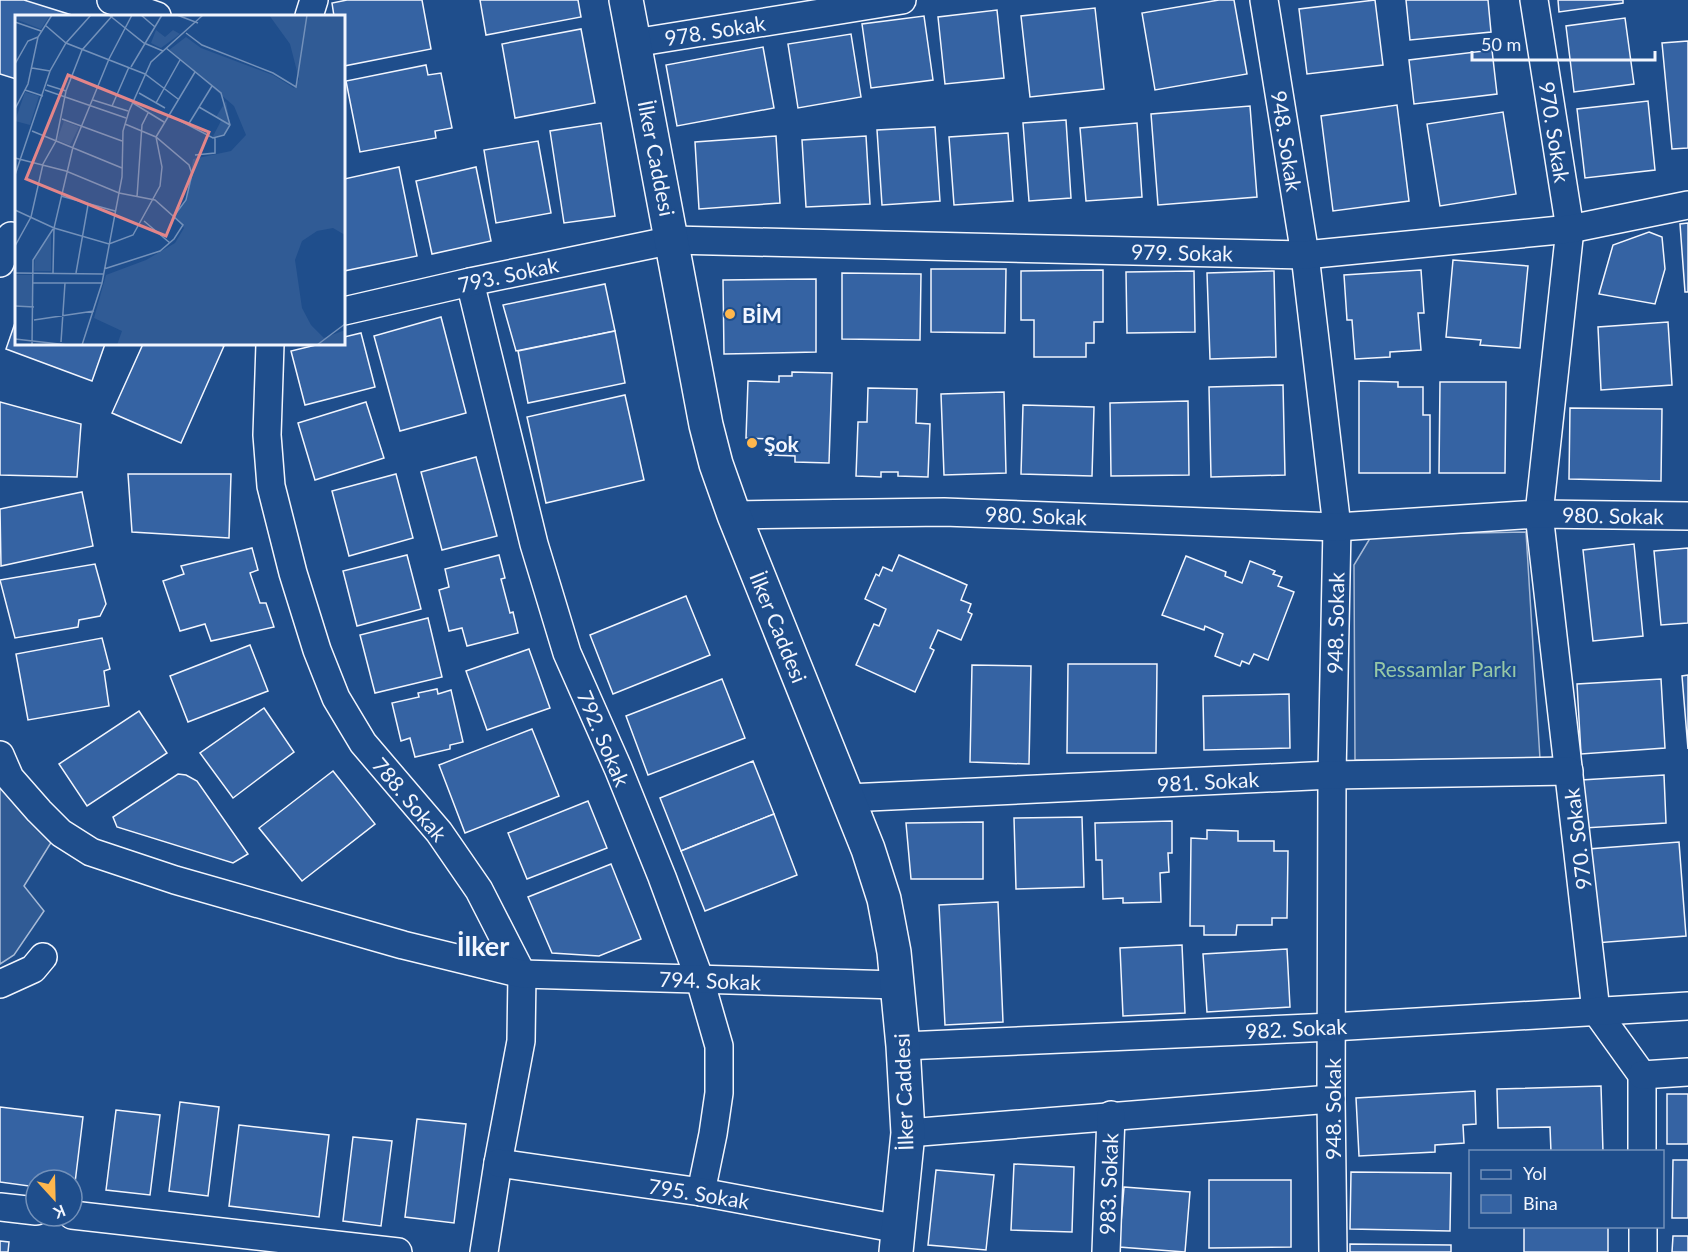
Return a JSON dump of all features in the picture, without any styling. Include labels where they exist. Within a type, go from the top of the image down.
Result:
[{"type":"main road","name":"İlker Caddesi","points":[[626,0],[706,424],[716,464],[868,849],[884,899],[894,952],[908,1133],[897,1240]]},
{"type":"street","points":[[111,0],[154,15]]},
{"type":"street","points":[[309,15],[314,0]]},
{"type":"street","name":"978. Sokak","points":[[634,43],[902,0]]},
{"type":"street","name":"948. Sokak","points":[[1264,0],[1305,255],[1337,527],[1332,775],[1333,1252]]},
{"type":"street","name":"970. Sokak","points":[[1534,0],[1570,228],[1539,513],[1596,1011],[1641,1075]]},
{"type":"street","name":"979. Sokak","points":[[673,240],[1305,255],[1570,228],[1688,205]]},
{"type":"street","points":[[0,263],[9,235]]},
{"type":"street","name":"793. Sokak","points":[[345,311],[673,240]]},
{"type":"street","name":"792. Sokak","points":[[470,282],[534,544],[567,653],[618,768],[662,877],[700,980],[719,1046],[719,1093],[701,1192]]},
{"type":"street","name":"788. Sokak","points":[[270,345],[267,435],[271,486],[293,573],[321,660],[336,698],[363,743],[439,832],[473,880],[522,974],[521,1041],[484,1252]]},
{"type":"street","name":"980. Sokak","points":[[734,514],[944,512],[1337,527],[1539,513],[1688,516]]},
{"type":"street","name":"794. Sokak","points":[[0,755],[10,778],[39,812],[61,832],[92,852],[175,880],[380,939],[522,974],[897,986]]},
{"type":"street","name":"981. Sokak","points":[[848,798],[1332,775],[1569,771]]},
{"type":"street","points":[[0,984],[33,969],[44,957]]},
{"type":"street","name":"982. Sokak","points":[[903,1046],[1332,1027],[1688,1006]]},
{"type":"street","points":[[1642,1150],[1641,1075],[1688,1072]]},
{"type":"street","points":[[908,1133],[1331,1099]]},
{"type":"street","name":"983. Sokak","points":[[1106,1252],[1111,1115]]},
{"type":"street","name":"795. Sokak","points":[[498,1162],[701,1192],[897,1240]]},
{"type":"street","points":[[0,1207],[24,1210]]},
{"type":"street","points":[[84,1217],[234,1243],[398,1252]]},
{"type":"street","points":[[1643,1228],[1643,1252]]},
{"type":"shaded area","name":"Ressamlar Parkı","points":[[1526,532],[1540,759],[1355,760],[1354,565],[1372,535]]},
{"type":"shaded area","points":[[0,773],[52,841],[24,886],[44,911],[14,955],[0,964]]},
{"type":"building","points":[[0,0],[24,0],[72,15],[15,15],[15,79],[0,74]]},
{"type":"building","points":[[347,0],[422,0],[431,49],[345,66],[345,15],[334,15],[332,3]]},
{"type":"building","points":[[480,0],[578,0],[581,17],[486,35]]},
{"type":"building","points":[[1219,0],[1234,0],[1247,74],[1155,90],[1142,13]]},
{"type":"building","points":[[1375,0],[1383,65],[1307,74],[1299,9]]},
{"type":"building","points":[[1406,0],[1488,0],[1491,32],[1410,40]]},
{"type":"building","points":[[1558,0],[1623,0],[1623,3],[1559,12]]},
{"type":"building","points":[[1095,8],[1104,89],[1030,97],[1021,16]]},
{"type":"building","points":[[997,10],[1004,78],[945,84],[938,17]]},
{"type":"building","points":[[924,16],[933,80],[871,88],[862,24]]},
{"type":"building","points":[[1625,18],[1634,84],[1574,92],[1566,26]]},
{"type":"building","points":[[581,29],[595,103],[515,118],[502,44]]},
{"type":"building","points":[[851,34],[861,97],[798,108],[788,44]]},
{"type":"building","points":[[1688,41],[1688,148],[1672,149],[1662,43]]},
{"type":"building","points":[[763,47],[774,108],[677,126],[666,65]]},
{"type":"building","points":[[1492,50],[1497,94],[1414,104],[1409,60]]},
{"type":"building","points":[[426,65],[428,75],[441,73],[452,128],[435,131],[436,138],[360,152],[346,81]]},
{"type":"building","points":[[1648,101],[1655,170],[1585,178],[1577,109]]},
{"type":"building","points":[[1397,105],[1409,201],[1333,211],[1321,116]]},
{"type":"building","points":[[1250,106],[1257,197],[1158,205],[1151,114]]},
{"type":"building","points":[[1503,112],[1516,194],[1440,206],[1427,124]]},
{"type":"building","points":[[1066,120],[1071,198],[1029,201],[1023,123]]},
{"type":"building","points":[[601,123],[615,216],[564,223],[550,131]]},
{"type":"building","points":[[1137,123],[1142,197],[1086,201],[1080,128]]},
{"type":"building","points":[[935,127],[940,201],[882,205],[877,130]]},
{"type":"building","points":[[1008,133],[1013,201],[954,205],[949,137]]},
{"type":"building","points":[[776,136],[780,203],[699,209],[695,142]]},
{"type":"building","points":[[866,136],[870,204],[806,207],[802,140]]},
{"type":"building","points":[[538,141],[551,213],[496,223],[484,150]]},
{"type":"building","points":[[399,167],[417,256],[345,271],[345,179]]},
{"type":"building","points":[[476,167],[491,241],[432,254],[416,181]]},
{"type":"building","points":[[1688,223],[1688,292],[1685,292],[1680,224]]},
{"type":"building","points":[[1649,232],[1662,237],[1665,269],[1655,304],[1599,294],[1613,245]]},
{"type":"building","points":[[1453,260],[1528,266],[1520,348],[1480,345],[1481,340],[1446,337]]},
{"type":"building","points":[[931,269],[1006,269],[1005,333],[931,332]]},
{"type":"building","points":[[1103,270],[1103,322],[1094,322],[1094,343],[1086,343],[1086,357],[1034,357],[1034,320],[1021,320],[1021,271]]},
{"type":"building","points":[[1421,270],[1424,313],[1418,313],[1421,350],[1390,352],[1390,357],[1355,359],[1352,320],[1347,320],[1344,275]]},
{"type":"building","points":[[1194,271],[1195,332],[1127,333],[1126,272]]},
{"type":"building","points":[[1274,271],[1276,357],[1210,359],[1207,273]]},
{"type":"building","points":[[842,273],[921,274],[920,340],[842,339]]},
{"type":"building","points":[[816,279],[816,352],[724,354],[723,280]]},
{"type":"building","points":[[605,284],[615,331],[516,351],[503,305]]},
{"type":"building","points":[[441,317],[466,413],[400,431],[374,336]]},
{"type":"building","points":[[1668,322],[1672,385],[1601,390],[1598,327]]},
{"type":"building","points":[[15,323],[15,345],[105,345],[92,381],[6,349]]},
{"type":"building","points":[[615,331],[625,383],[528,403],[518,351]]},
{"type":"building","points":[[361,333],[375,387],[305,405],[291,351],[316,345],[345,345],[345,337]]},
{"type":"building","points":[[143,345],[224,346],[181,443],[112,413]]},
{"type":"building","points":[[792,372],[832,373],[829,463],[795,462],[795,456],[770,455],[770,439],[746,438],[748,381],[779,382],[779,376],[792,376]]},
{"type":"building","points":[[1359,381],[1398,382],[1398,387],[1423,387],[1423,415],[1430,415],[1430,473],[1359,473]]},
{"type":"building","points":[[1440,382],[1506,382],[1505,473],[1439,473]]},
{"type":"building","points":[[1283,385],[1285,475],[1211,477],[1209,387]]},
{"type":"building","points":[[868,388],[917,389],[916,423],[930,424],[928,477],[898,476],[898,472],[881,472],[881,477],[856,476],[858,422],[867,422]]},
{"type":"building","points":[[1004,392],[1006,473],[944,475],[941,394]]},
{"type":"building","points":[[625,395],[644,480],[546,503],[527,417]]},
{"type":"building","points":[[1188,401],[1189,475],[1111,476],[1110,403]]},
{"type":"building","points":[[0,402],[81,424],[77,477],[0,475]]},
{"type":"building","points":[[366,402],[384,458],[315,480],[298,423]]},
{"type":"building","points":[[1023,405],[1094,407],[1092,476],[1021,474]]},
{"type":"building","points":[[1570,408],[1662,409],[1661,481],[1569,479]]},
{"type":"building","points":[[476,457],[497,536],[442,550],[421,472]]},
{"type":"building","points":[[128,474],[231,474],[229,538],[132,532]]},
{"type":"building","points":[[396,474],[413,538],[349,556],[332,491]]},
{"type":"building","points":[[82,492],[93,546],[1,566],[0,509]]},
{"type":"building","points":[[1634,544],[1643,636],[1593,641],[1583,550]]},
{"type":"building","points":[[252,548],[258,570],[250,573],[260,603],[266,603],[274,627],[211,641],[205,624],[180,631],[163,581],[184,574],[181,566]]},
{"type":"building","points":[[1688,548],[1688,623],[1661,625],[1654,551]]},
{"type":"building","points":[[407,555],[421,609],[357,626],[343,571]]},
{"type":"building","points":[[499,555],[505,578],[501,579],[518,633],[467,646],[462,628],[449,631],[439,590],[449,587],[445,569]]},
{"type":"building","points":[[899,555],[967,585],[961,600],[971,604],[968,612],[972,614],[961,640],[938,630],[930,648],[934,650],[915,692],[856,665],[874,624],[879,626],[886,609],[865,599],[876,574],[879,576],[883,567],[892,571]]},
{"type":"building","points":[[1186,556],[1226,572],[1225,576],[1242,583],[1250,561],[1275,571],[1273,574],[1282,577],[1278,586],[1294,592],[1268,660],[1254,654],[1249,664],[1242,661],[1240,666],[1215,656],[1223,634],[1205,626],[1204,630],[1162,615]]},
{"type":"building","points":[[95,564],[106,604],[100,616],[79,620],[78,627],[15,638],[0,580]]},
{"type":"building","points":[[686,596],[710,655],[613,694],[590,635]]},
{"type":"building","points":[[428,618],[442,677],[375,693],[360,635]]},
{"type":"building","points":[[102,638],[110,669],[104,671],[109,706],[28,720],[16,654]]},
{"type":"building","points":[[250,645],[268,691],[188,722],[170,676]]},
{"type":"building","points":[[529,649],[550,708],[487,730],[466,671]]},
{"type":"building","points":[[1068,664],[1157,664],[1156,753],[1067,753]]},
{"type":"building","points":[[972,665],[1031,666],[1029,764],[970,762]]},
{"type":"building","points":[[1688,675],[1688,749],[1682,676]]},
{"type":"building","points":[[722,679],[745,738],[648,775],[626,716]]},
{"type":"building","points":[[1661,679],[1665,748],[1581,754],[1577,684]]},
{"type":"building","points":[[437,689],[438,694],[451,690],[463,742],[450,745],[450,749],[415,757],[410,738],[401,741],[392,703],[419,697],[418,693]]},
{"type":"building","points":[[1289,694],[1290,748],[1204,750],[1203,696]]},
{"type":"building","points":[[264,708],[294,752],[233,798],[200,753]]},
{"type":"building","points":[[139,711],[167,753],[87,806],[59,764]]},
{"type":"building","points":[[532,729],[559,796],[465,833],[439,765]]},
{"type":"building","points":[[753,761],[774,814],[681,851],[660,798]]},
{"type":"building","points":[[333,771],[375,824],[302,881],[259,828]]},
{"type":"building","points":[[178,774],[186,775],[197,781],[248,854],[233,863],[117,827],[113,817]]},
{"type":"building","points":[[1664,775],[1666,823],[1584,828],[1581,780]]},
{"type":"building","points":[[588,801],[607,848],[527,879],[508,833]]},
{"type":"building","points":[[774,814],[797,875],[705,911],[681,851]]},
{"type":"building","points":[[1082,817],[1084,887],[1016,889],[1014,818]]},
{"type":"building","points":[[1172,821],[1172,853],[1168,853],[1169,872],[1160,873],[1161,902],[1123,903],[1123,898],[1103,899],[1102,860],[1096,860],[1095,823]]},
{"type":"building","points":[[983,822],[983,879],[911,879],[906,823]]},
{"type":"building","points":[[1207,830],[1238,831],[1238,841],[1274,841],[1274,851],[1288,851],[1287,918],[1272,918],[1272,925],[1237,925],[1236,935],[1204,935],[1204,926],[1190,926],[1191,838],[1207,839]]},
{"type":"building","points":[[1679,842],[1686,936],[1595,943],[1588,849]]},
{"type":"building","points":[[611,864],[641,939],[599,956],[552,953],[528,897]]},
{"type":"building","points":[[998,902],[1003,1022],[945,1025],[939,905]]},
{"type":"building","points":[[1182,945],[1185,1013],[1123,1016],[1120,948]]},
{"type":"building","points":[[1287,949],[1290,1007],[1207,1012],[1203,954]]},
{"type":"building","points":[[1601,1086],[1603,1150],[1551,1150],[1550,1127],[1498,1128],[1497,1089]]},
{"type":"building","points":[[1475,1091],[1476,1124],[1463,1125],[1464,1143],[1435,1145],[1435,1152],[1359,1156],[1356,1098]]},
{"type":"building","points":[[1667,1094],[1688,1094],[1688,1144],[1667,1144]]},
{"type":"building","points":[[180,1102],[219,1107],[208,1196],[169,1191]]},
{"type":"building","points":[[0,1107],[83,1117],[77,1168],[24,1168],[24,1185],[0,1182]]},
{"type":"building","points":[[116,1110],[160,1115],[150,1195],[106,1190]]},
{"type":"building","points":[[417,1119],[466,1124],[454,1223],[405,1217]]},
{"type":"building","points":[[239,1125],[329,1135],[319,1217],[229,1206]]},
{"type":"building","points":[[353,1137],[392,1141],[381,1226],[343,1221]]},
{"type":"building","points":[[1673,1160],[1688,1160],[1688,1218],[1672,1218]]},
{"type":"building","points":[[1014,1164],[1074,1167],[1072,1232],[1011,1230]]},
{"type":"building","points":[[936,1170],[994,1175],[986,1250],[928,1245]]},
{"type":"building","points":[[1351,1172],[1451,1173],[1450,1231],[1350,1229]]},
{"type":"building","points":[[1209,1180],[1291,1180],[1291,1247],[1209,1248]]},
{"type":"building","points":[[1124,1187],[1190,1192],[1185,1252],[1119,1247]]},
{"type":"building","points":[[1524,1228],[1608,1228],[1608,1252],[1524,1252]]},
{"type":"building","points":[[1673,1236],[1688,1236],[1688,1252],[1672,1252]]},
{"type":"building","points":[[0,1241],[9,1242],[8,1252],[0,1252]]},
{"type":"building","points":[[1350,1244],[1451,1245],[1451,1252],[1350,1252]]},
{"type":"place","name":"BİM","points":[[730,314]]},
{"type":"place","name":"Şok","points":[[752,443]]},
{"type":"district","name":"İlker","points":[[483,945]]}]
